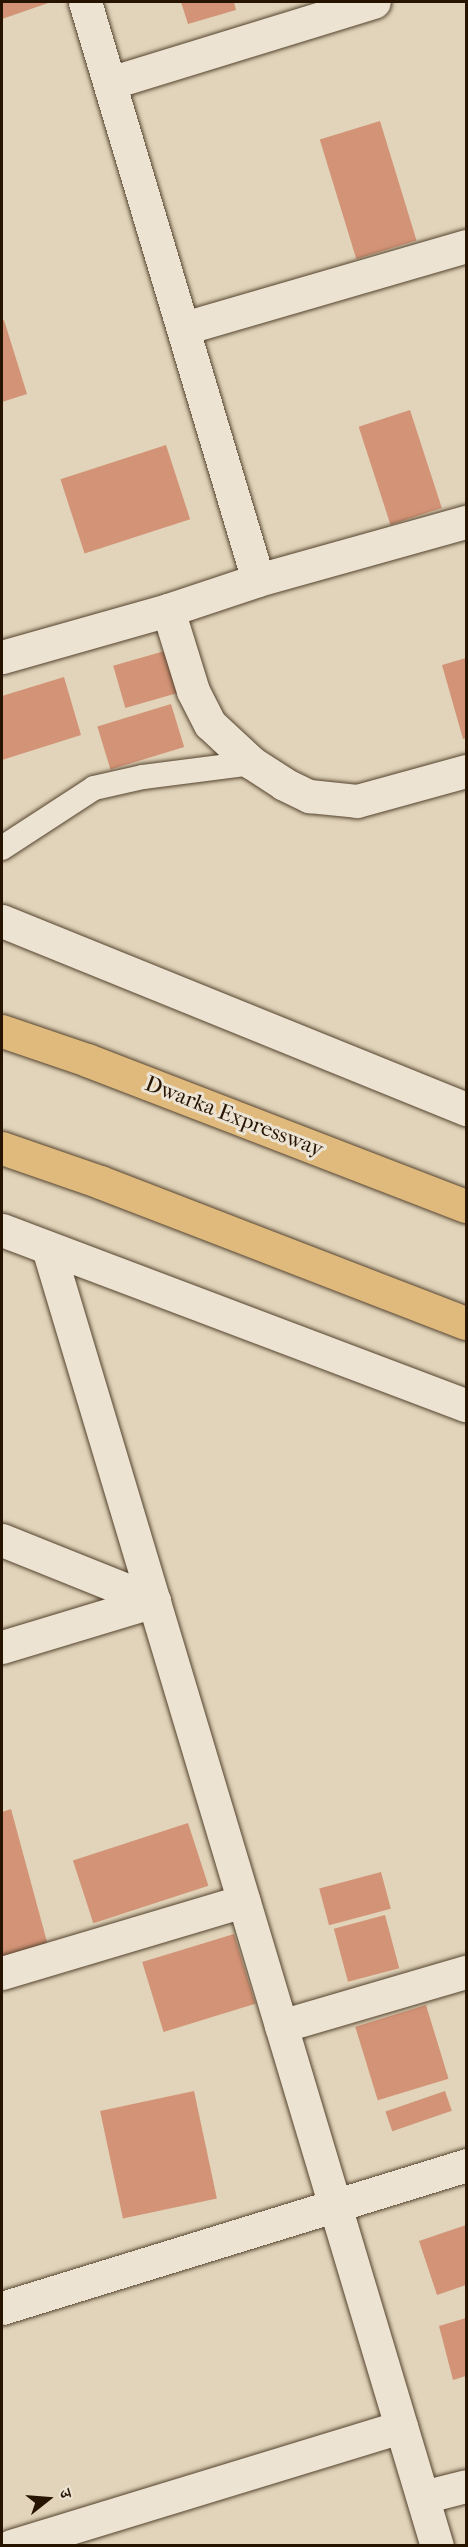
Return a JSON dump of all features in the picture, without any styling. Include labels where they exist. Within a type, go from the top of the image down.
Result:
[{"type":"highway","name":"Dwarka Expressway","points":[[2,1030],[87,1060],[466,1206]]},
{"type":"highway","points":[[2,1148],[111,1187],[466,1323]]},
{"type":"street","points":[[85,2],[258,580]]},
{"type":"street","points":[[110,83],[374,2]]},
{"type":"street","points":[[184,327],[466,246]]},
{"type":"street","points":[[2,657],[168,610],[258,580],[466,522]]},
{"type":"street","points":[[168,610],[202,709],[210,724],[252,762],[309,796],[357,801],[466,771]]},
{"type":"street","points":[[2,921],[466,1109]]},
{"type":"street","points":[[2,1230],[466,1405]]},
{"type":"street","points":[[48,1248],[437,2546]]},
{"type":"street","points":[[2,1540],[153,1601]]},
{"type":"street","points":[[2,1647],[153,1601]]},
{"type":"street","points":[[2,1973],[244,1901]]},
{"type":"street","points":[[281,2026],[466,1972]]},
{"type":"street","points":[[2,2308],[466,2165]]},
{"type":"street","points":[[11,2546],[401,2427]]},
{"type":"street","points":[[423,2497],[466,2486]]},
{"type":"lane","points":[[2,848],[94,788],[143,777],[252,762]]},
{"type":"building","points":[[2,2],[51,2],[2,19]]},
{"type":"building","points":[[181,2],[234,2],[236,10],[188,24]]},
{"type":"building","points":[[380,121],[417,241],[356,259],[320,139]]},
{"type":"building","points":[[4,320],[27,394],[2,402],[2,321]]},
{"type":"building","points":[[410,410],[442,508],[390,525],[359,427]]},
{"type":"building","points":[[166,445],[190,519],[85,553],[60,479]]},
{"type":"building","points":[[168,650],[180,692],[125,708],[113,666]]},
{"type":"building","points":[[466,658],[466,738],[463,739],[442,665]]},
{"type":"building","points":[[64,677],[81,735],[2,760],[2,696]]},
{"type":"building","points":[[171,704],[184,747],[111,770],[97,727]]},
{"type":"building","points":[[11,1809],[50,1953],[2,1967],[2,1812]]},
{"type":"building","points":[[188,1823],[208,1886],[93,1923],[73,1860]]},
{"type":"building","points":[[381,1872],[391,1909],[329,1925],[319,1889]]},
{"type":"building","points":[[385,1915],[399,1968],[348,1982],[334,1929]]},
{"type":"building","points":[[234,1934],[255,2004],[164,2032],[142,1962]]},
{"type":"building","points":[[426,2005],[449,2079],[378,2100],[355,2027]]},
{"type":"building","points":[[194,2091],[217,2199],[123,2219],[100,2111]]},
{"type":"building","points":[[445,2091],[452,2111],[392,2131],[385,2112]]},
{"type":"building","points":[[466,2225],[466,2285],[437,2295],[419,2241]]},
{"type":"building","points":[[466,2318],[466,2376],[453,2380],[439,2326]]}]
